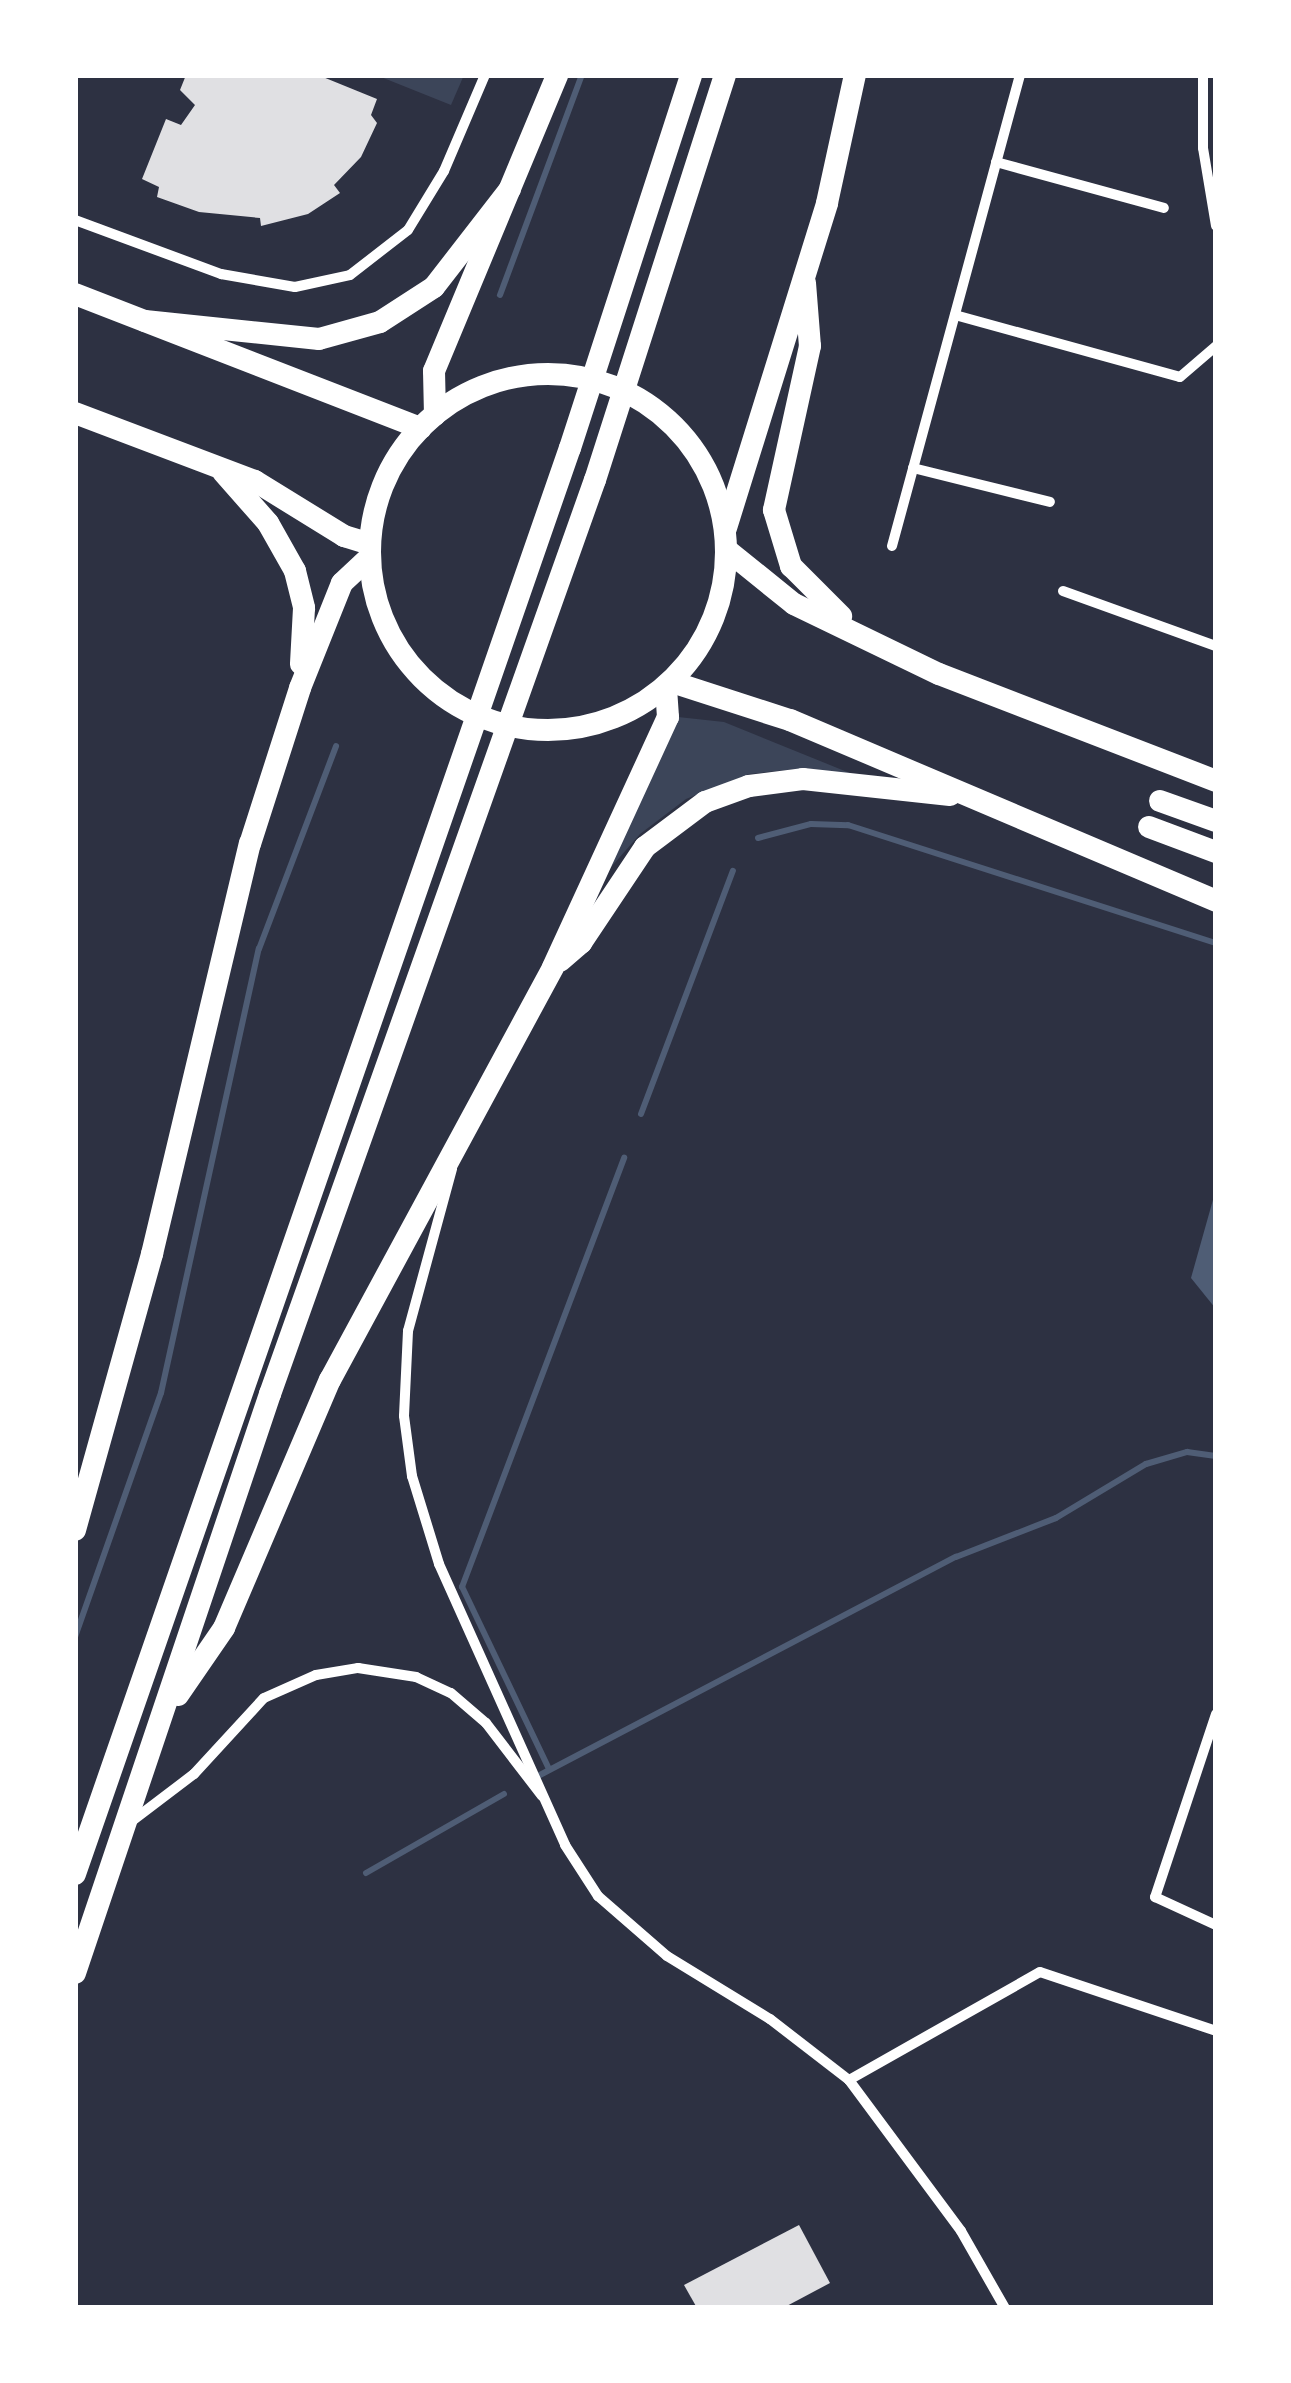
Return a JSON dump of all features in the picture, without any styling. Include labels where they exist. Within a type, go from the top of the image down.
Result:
[{"type":"highway","points":[[428,421],[434,371],[556,75]]},
{"type":"highway","points":[[75,1874],[298,1221],[570,448],[691,75]]},
{"type":"highway","points":[[75,1973],[328,1231],[595,480],[725,75]]},
{"type":"highway","points":[[855,75],[804,279],[726,540],[709,631],[669,684],[624,714],[575,728],[525,728],[476,715],[434,688],[400,651],[378,606],[370,551],[384,481],[428,421],[490,384],[531,376],[614,388],[651,408],[696,452],[726,540],[794,604],[939,674],[1216,782]]},
{"type":"highway","points":[[145,321],[298,338],[362,329],[434,288],[510,188]]},
{"type":"highway","points":[[804,279],[812,334],[774,494],[777,530],[809,590],[871,639]]},
{"type":"highway","points":[[75,294],[428,421]]},
{"type":"highway","points":[[75,413],[213,464],[370,551]]},
{"type":"highway","points":[[213,464],[257,509],[295,571],[304,608],[300,688]]},
{"type":"highway","points":[[75,1530],[126,1354],[250,844],[300,688],[342,583],[370,551]]},
{"type":"highway","points":[[168,1708],[224,1628],[330,1380],[554,966],[668,717],[669,684]]},
{"type":"highway","points":[[669,684],[790,720],[1216,901]]},
{"type":"highway","points":[[554,966],[581,943],[645,847],[684,815],[728,793],[803,779],[976,799]]},
{"type":"highway","points":[[1160,802],[1216,822]]},
{"type":"highway","points":[[1149,827],[1216,852]]},
{"type":"street","points":[[75,220],[221,274],[296,287],[350,275],[408,230],[444,171],[485,75]]},
{"type":"street","points":[[892,546],[1020,75]]},
{"type":"street","points":[[1204,75],[1203,148],[1216,226]]},
{"type":"street","points":[[996,162],[1164,208]]},
{"type":"street","points":[[954,316],[1180,377],[1216,346]]},
{"type":"street","points":[[913,468],[1050,502]]},
{"type":"street","points":[[1063,591],[1216,646]]},
{"type":"street","points":[[455,1145],[408,1331],[407,1447],[439,1564],[542,1797],[580,1875],[598,1896],[667,1956],[770,2019],[849,2080],[961,2231],[1005,2308]]},
{"type":"street","points":[[128,1824],[194,1774],[264,1698],[316,1675],[358,1668],[416,1677],[451,1693],[486,1723],[542,1797]]},
{"type":"street","points":[[1216,1714],[1155,1897],[1216,1925]]},
{"type":"street","points":[[849,2080],[1040,1972],[1216,2030]]},
{"type":"shaded area","points":[[376,75],[464,75],[451,105]]},
{"type":"shaded area","points":[[678,717],[724,722],[862,778],[796,769],[749,774],[686,799],[640,834],[599,881]]},
{"type":"shaded area","points":[[1216,1189],[1216,1309],[1191,1278]]},
{"type":"building","points":[[186,75],[318,75],[377,99],[371,115],[377,123],[361,157],[334,185],[340,193],[308,214],[261,226],[260,218],[199,212],[157,197],[159,187],[142,179],[166,119],[181,125],[195,105],[180,90]]},
{"type":"building","points":[[799,2225],[830,2283],[783,2308],[697,2308],[684,2285]]},
{"type":"waterway","points":[[500,295],[582,75]]},
{"type":"waterway","points":[[75,1637],[161,1393],[259,949],[336,746]]},
{"type":"waterway","points":[[758,838],[811,824],[848,825],[1216,943]]},
{"type":"waterway","points":[[641,1114],[733,871]]},
{"type":"waterway","points":[[549,1769],[462,1587],[624,1158]]},
{"type":"waterway","points":[[538,1776],[956,1557],[1056,1518],[1146,1464],[1187,1452],[1216,1456]]},
{"type":"waterway","points":[[366,1873],[504,1794]]}]
